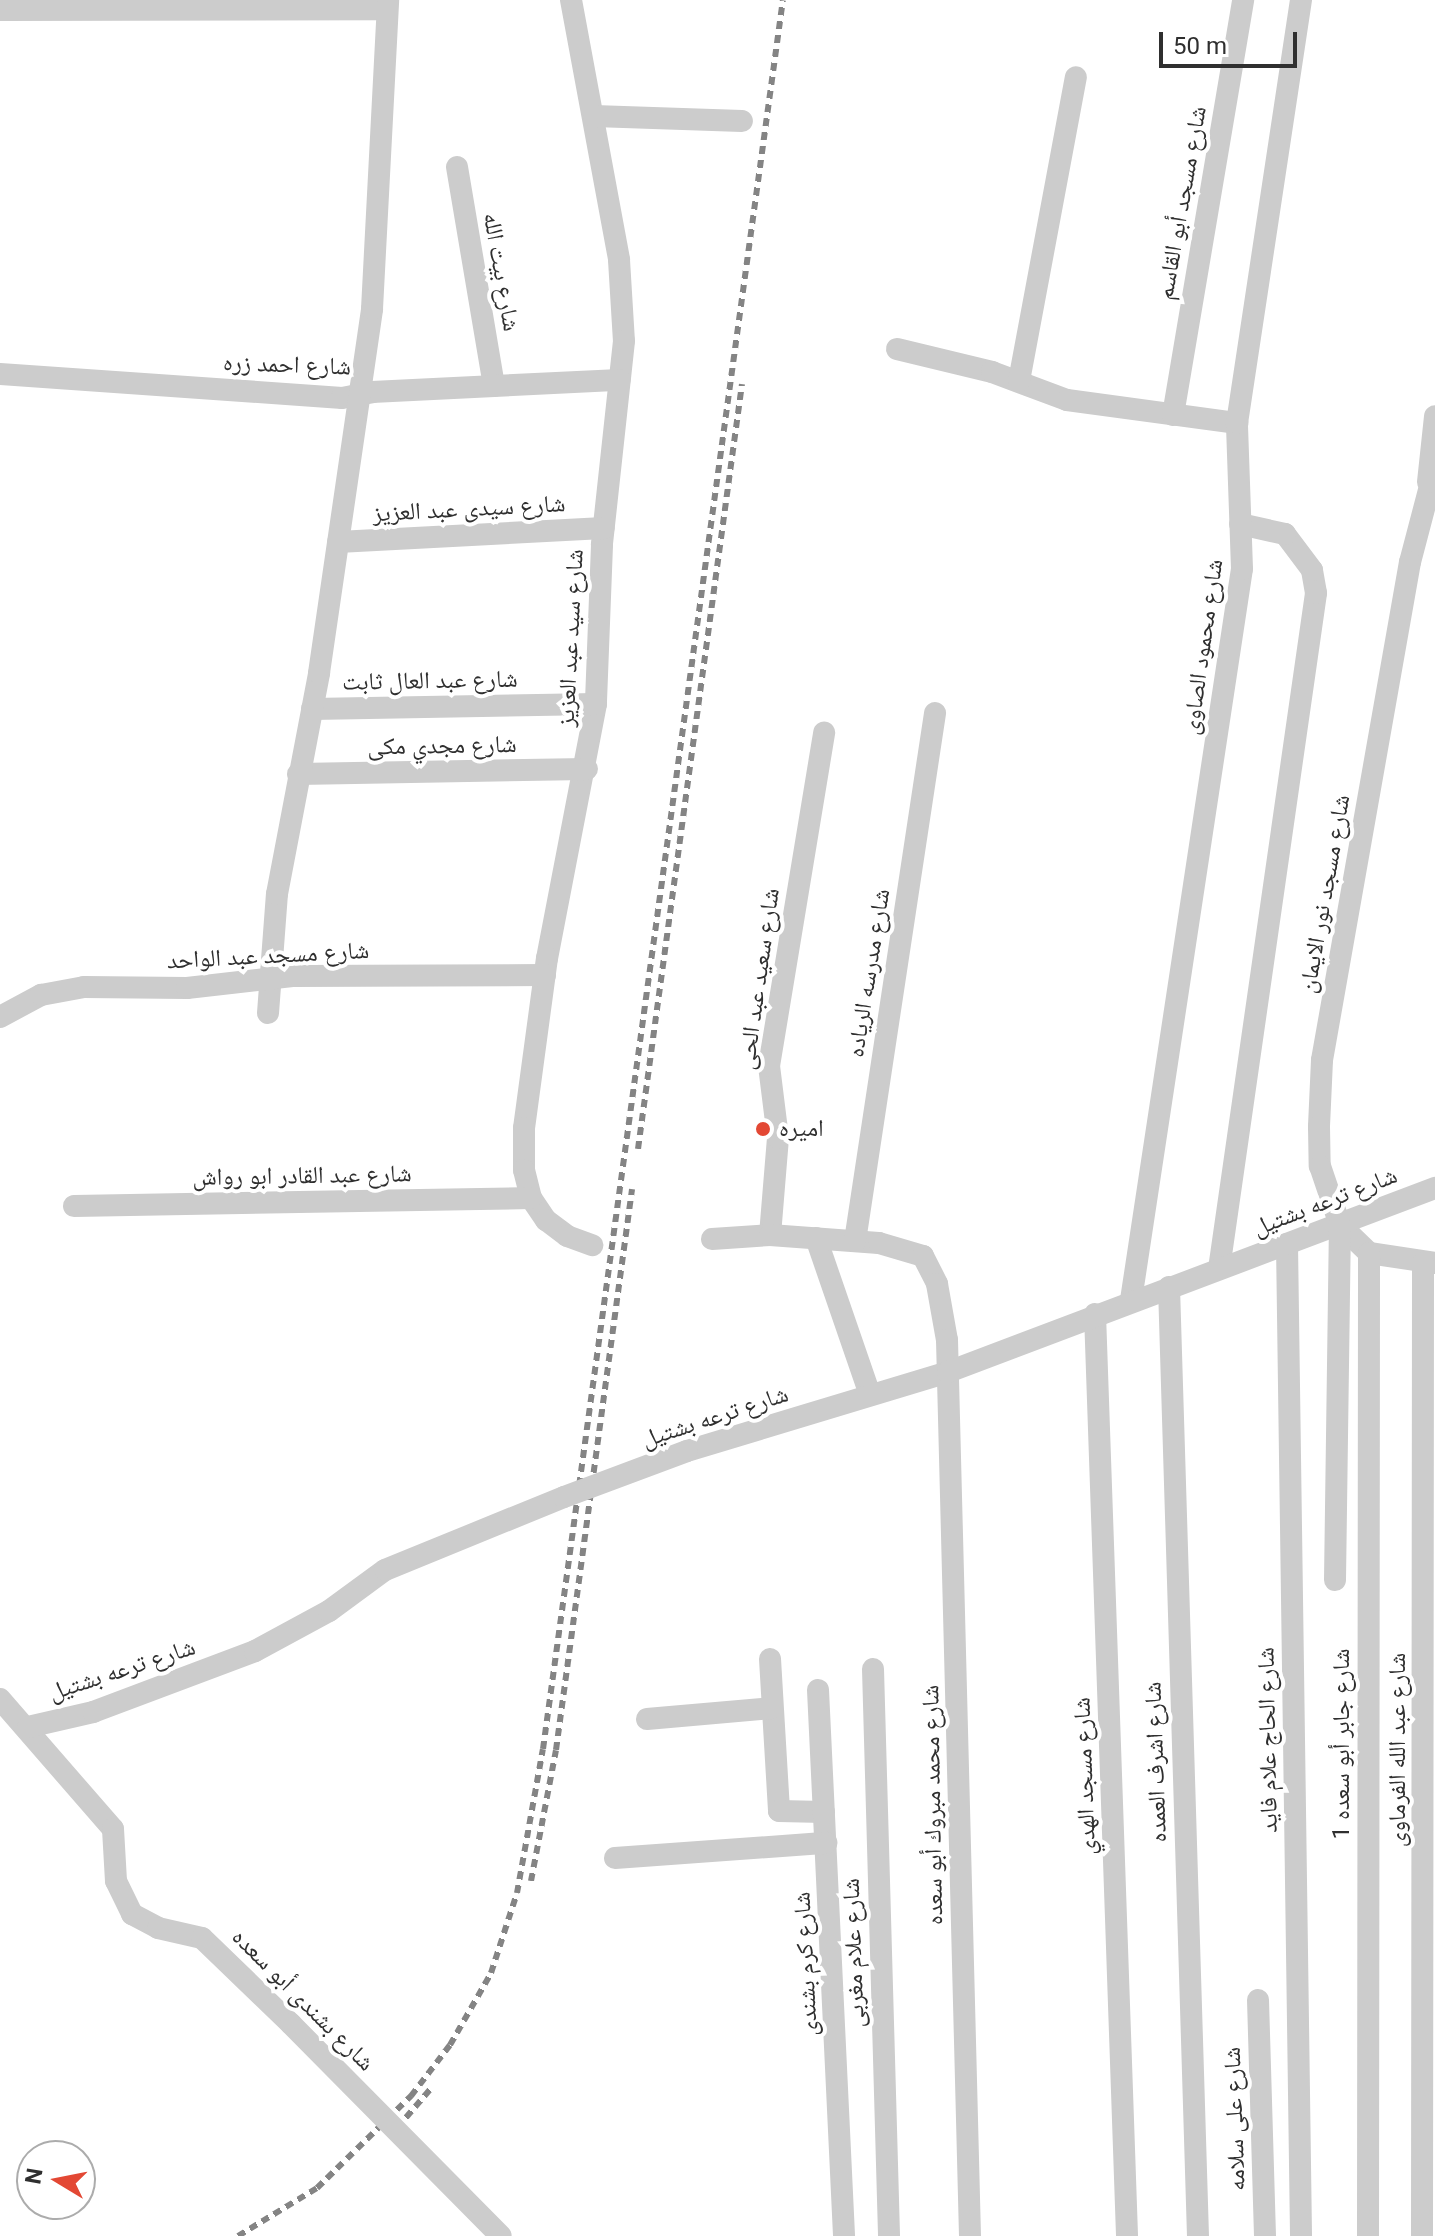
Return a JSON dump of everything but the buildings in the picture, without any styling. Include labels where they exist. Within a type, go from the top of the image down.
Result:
[{"type":"street","name":"شارع سيد عبد العزيز","points":[[531,1198],[524,1170],[524,1128],[545,975],[587,769],[596,704],[604,528],[620,380],[623,301],[594,116],[571,0]]},
{"type":"street","name":"شارع مسجد أبو القاسم","points":[[1173,415],[1243,0]]},
{"type":"street","name":"شارع محمود الصاوى","points":[[1131,1300],[1242,569],[1237,423],[1301,0]]},
{"type":"street","points":[[0,10],[388,4],[379,94],[375,272],[338,542],[312,709],[298,774],[269,978],[268,1013]]},
{"type":"street","points":[[1019,381],[1076,77]]},
{"type":"street","points":[[594,116],[742,121]]},
{"type":"street","name":"شارع بيت الله","points":[[457,167],[494,386]]},
{"type":"street","points":[[897,349],[1019,381],[1067,400],[1237,423]]},
{"type":"street","name":"شارع احمد زره","points":[[0,374],[357,395],[620,380]]},
{"type":"street","points":[[1427,491],[1435,416]]},
{"type":"street","name":"شارع مسجد نور الايمان","points":[[1369,1253],[1340,1225],[1320,1166],[1322,1060],[1410,562],[1435,467]]},
{"type":"street","points":[[1219,1269],[1316,593],[1312,570],[1293,542],[1263,525],[1240,524]]},
{"type":"street","name":"شارع سيدى عبد العزيز","points":[[338,542],[604,528]]},
{"type":"street","name":"شارع عبد العال ثابت","points":[[312,709],[596,704]]},
{"type":"street","name":"شارع مدرسه الرياده","points":[[855,1241],[935,713]]},
{"type":"street","name":"شارع سعيد عبد الحى","points":[[770,1235],[778,1138],[769,1066],[824,732]]},
{"type":"street","name":"شارع مجدي مكى","points":[[298,774],[587,769]]},
{"type":"street","name":"شارع مسجد عبد الواحد","points":[[0,1017],[62,989],[187,988],[269,978],[545,975]]},
{"type":"street","name":"شارع ترعه بشتيل","points":[[28,1727],[93,1712],[255,1651],[329,1611],[385,1570],[564,1497],[687,1451],[948,1372],[1131,1300],[1435,1188]]},
{"type":"street","points":[[531,1198],[556,1228],[592,1245]]},
{"type":"street","name":"شارع عبد القادر ابو رواش","points":[[74,1206],[531,1198]]},
{"type":"street","points":[[1335,1580],[1340,1225]]},
{"type":"street","points":[[712,1239],[770,1235],[855,1241],[909,1249],[933,1269],[948,1372]]},
{"type":"street","points":[[816,1238],[870,1395]]},
{"type":"street","name":"شارع الحاج علام فايد","points":[[1287,1244],[1301,2236]]},
{"type":"street","points":[[1369,1253],[1429,1263]]},
{"type":"street","name":"شارع جابر أبو سعده 1","points":[[1368,2236],[1369,1253]]},
{"type":"street","name":"شارع عبد الله الفرماوى","points":[[1422,2236],[1429,1263]]},
{"type":"street","name":"شارع اشرف العمده","points":[[1169,1287],[1198,2236]]},
{"type":"street","name":"شارع مسجد الهدي","points":[[1095,1314],[1127,2236]]},
{"type":"street","name":"شارع محمد مبروك أبو سعده","points":[[948,1372],[970,2236]]},
{"type":"street","points":[[770,1659],[779,1813],[824,1812]]},
{"type":"street","name":"شارع علام مغربى","points":[[873,1669],[889,2236]]},
{"type":"street","name":"شارع كرم بشندى","points":[[818,1690],[844,2236]]},
{"type":"street","name":"شارع بشندى أبو سعده","points":[[0,1699],[28,1727],[113,1829],[116,1881],[132,1914],[158,1928],[202,1938],[501,2236]]},
{"type":"street","points":[[647,1719],[772,1708]]},
{"type":"street","points":[[615,1858],[826,1843]]},
{"type":"street","name":"شارع على سلامه","points":[[1258,2000],[1265,2236]]},
{"type":"railway","points":[[238,2236],[317,2188],[411,2096],[450,2045],[491,1973],[517,1893],[543,1749],[783,0]]},
{"type":"railway","points":[[638,1149],[742,384]]},
{"type":"railway","points":[[531,1881],[556,1750],[632,1189]]},
{"type":"railway","points":[[397,2128],[433,2086]]},
{"type":"place","name":"اميره","points":[[763,1129]]}]
